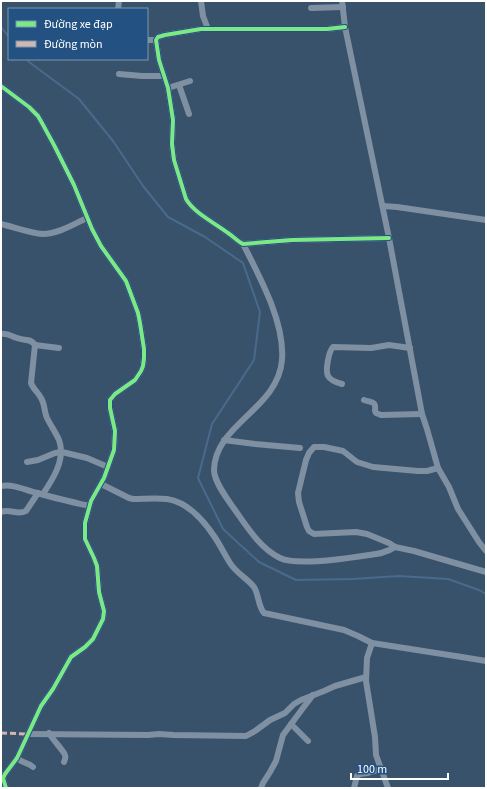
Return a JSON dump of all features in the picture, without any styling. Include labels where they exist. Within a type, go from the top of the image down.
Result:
[{"type":"street","points":[[201,1],[203,16],[208,29]]},
{"type":"street","points":[[310,8],[342,4],[345,27],[383,206],[422,414],[438,468],[458,509],[486,551]]},
{"type":"street","points":[[148,40],[156,40],[160,36],[191,30],[327,29],[345,27]]},
{"type":"street","points":[[156,40],[159,60],[168,88],[173,120],[172,154],[186,199],[198,212],[244,244],[292,240],[389,238]]},
{"type":"street","points":[[119,74],[164,76]]},
{"type":"street","points":[[168,88],[190,81]]},
{"type":"street","points":[[179,85],[188,114]]},
{"type":"street","points":[[1,86],[29,107],[38,116],[42,123],[74,185],[87,218],[101,246],[126,281],[138,313],[144,348],[143,366],[138,376],[132,383],[114,394],[110,400],[110,408],[115,431],[114,450],[101,484],[93,496],[89,506],[85,523],[86,542],[97,566],[104,611],[103,619],[93,639],[67,663],[53,689],[41,706],[17,758],[5,774],[3,780],[6,788]]},
{"type":"street","points":[[383,206],[486,220]]},
{"type":"street","points":[[1,224],[38,233],[49,233],[61,230],[87,218]]},
{"type":"street","points":[[244,244],[262,280],[277,321],[282,343],[282,360],[279,377],[269,393],[224,440],[215,462],[214,474],[216,479],[225,496],[252,534],[274,555],[285,560],[330,560],[384,552],[395,547]]},
{"type":"street","points":[[1,334],[33,342],[35,346],[31,383],[33,388],[42,398],[47,417],[59,439],[62,452],[54,476],[26,511],[18,513],[6,510],[1,512]]},
{"type":"street","points":[[342,384],[332,380],[327,372],[329,353],[333,347],[371,348],[385,345],[410,348]]},
{"type":"street","points":[[35,346],[59,348]]},
{"type":"street","points":[[364,400],[375,404],[375,412],[378,414],[422,414]]},
{"type":"street","points":[[224,440],[300,448]]},
{"type":"street","points":[[438,468],[434,470],[418,471],[373,467],[357,462],[343,451],[324,447],[314,447],[308,453],[298,497],[309,531],[314,534],[350,532],[367,534],[395,547],[486,572]]},
{"type":"street","points":[[27,462],[62,452],[87,458],[108,467]]},
{"type":"street","points":[[101,484],[119,494],[133,499],[167,499],[178,503],[194,513],[215,538],[233,567],[253,586],[261,609],[264,613],[344,630],[372,643],[486,661]]},
{"type":"street","points":[[1,486],[14,486],[89,506]]},
{"type":"street","points":[[479,542],[486,540]]},
{"type":"street","points":[[372,643],[367,658],[366,677],[375,737],[376,755],[388,788]]},
{"type":"street","points":[[28,734],[160,734],[246,736],[252,734],[270,720],[285,713],[294,704],[301,700],[335,686],[366,677]]},
{"type":"street","points":[[261,788],[276,761],[283,735],[313,695]]},
{"type":"street","points":[[291,724],[308,741]]},
{"type":"street","points":[[49,733],[66,755],[64,762]]},
{"type":"street","points":[[17,758],[33,767]]},
{"type":"street","points":[[354,788],[357,776],[381,769]]},
{"type":"waterway","points":[[1,27],[8,36]]},
{"type":"waterway","points":[[28,60],[79,99],[113,141],[143,186],[168,217],[205,237],[243,263],[260,312],[254,360],[212,424],[198,478],[223,529],[259,562],[296,580],[399,576],[448,579],[486,594]]},
{"type":"marked path","points":[[1,733],[28,734]]},
{"type":"cycle path","points":[[345,27],[327,29],[201,29],[158,37],[156,40],[159,60],[168,88],[173,120],[172,144],[174,160],[186,199],[194,209],[243,244],[292,240],[389,238]]},
{"type":"cycle path","points":[[1,86],[29,107],[38,116],[54,145],[74,185],[92,229],[101,246],[126,281],[138,313],[144,349],[143,366],[141,371],[135,380],[115,394],[110,400],[110,408],[115,431],[114,450],[104,478],[91,501],[85,523],[85,539],[97,566],[99,592],[104,611],[103,619],[93,639],[71,657],[53,689],[41,706],[17,758],[3,778],[6,788]]}]
